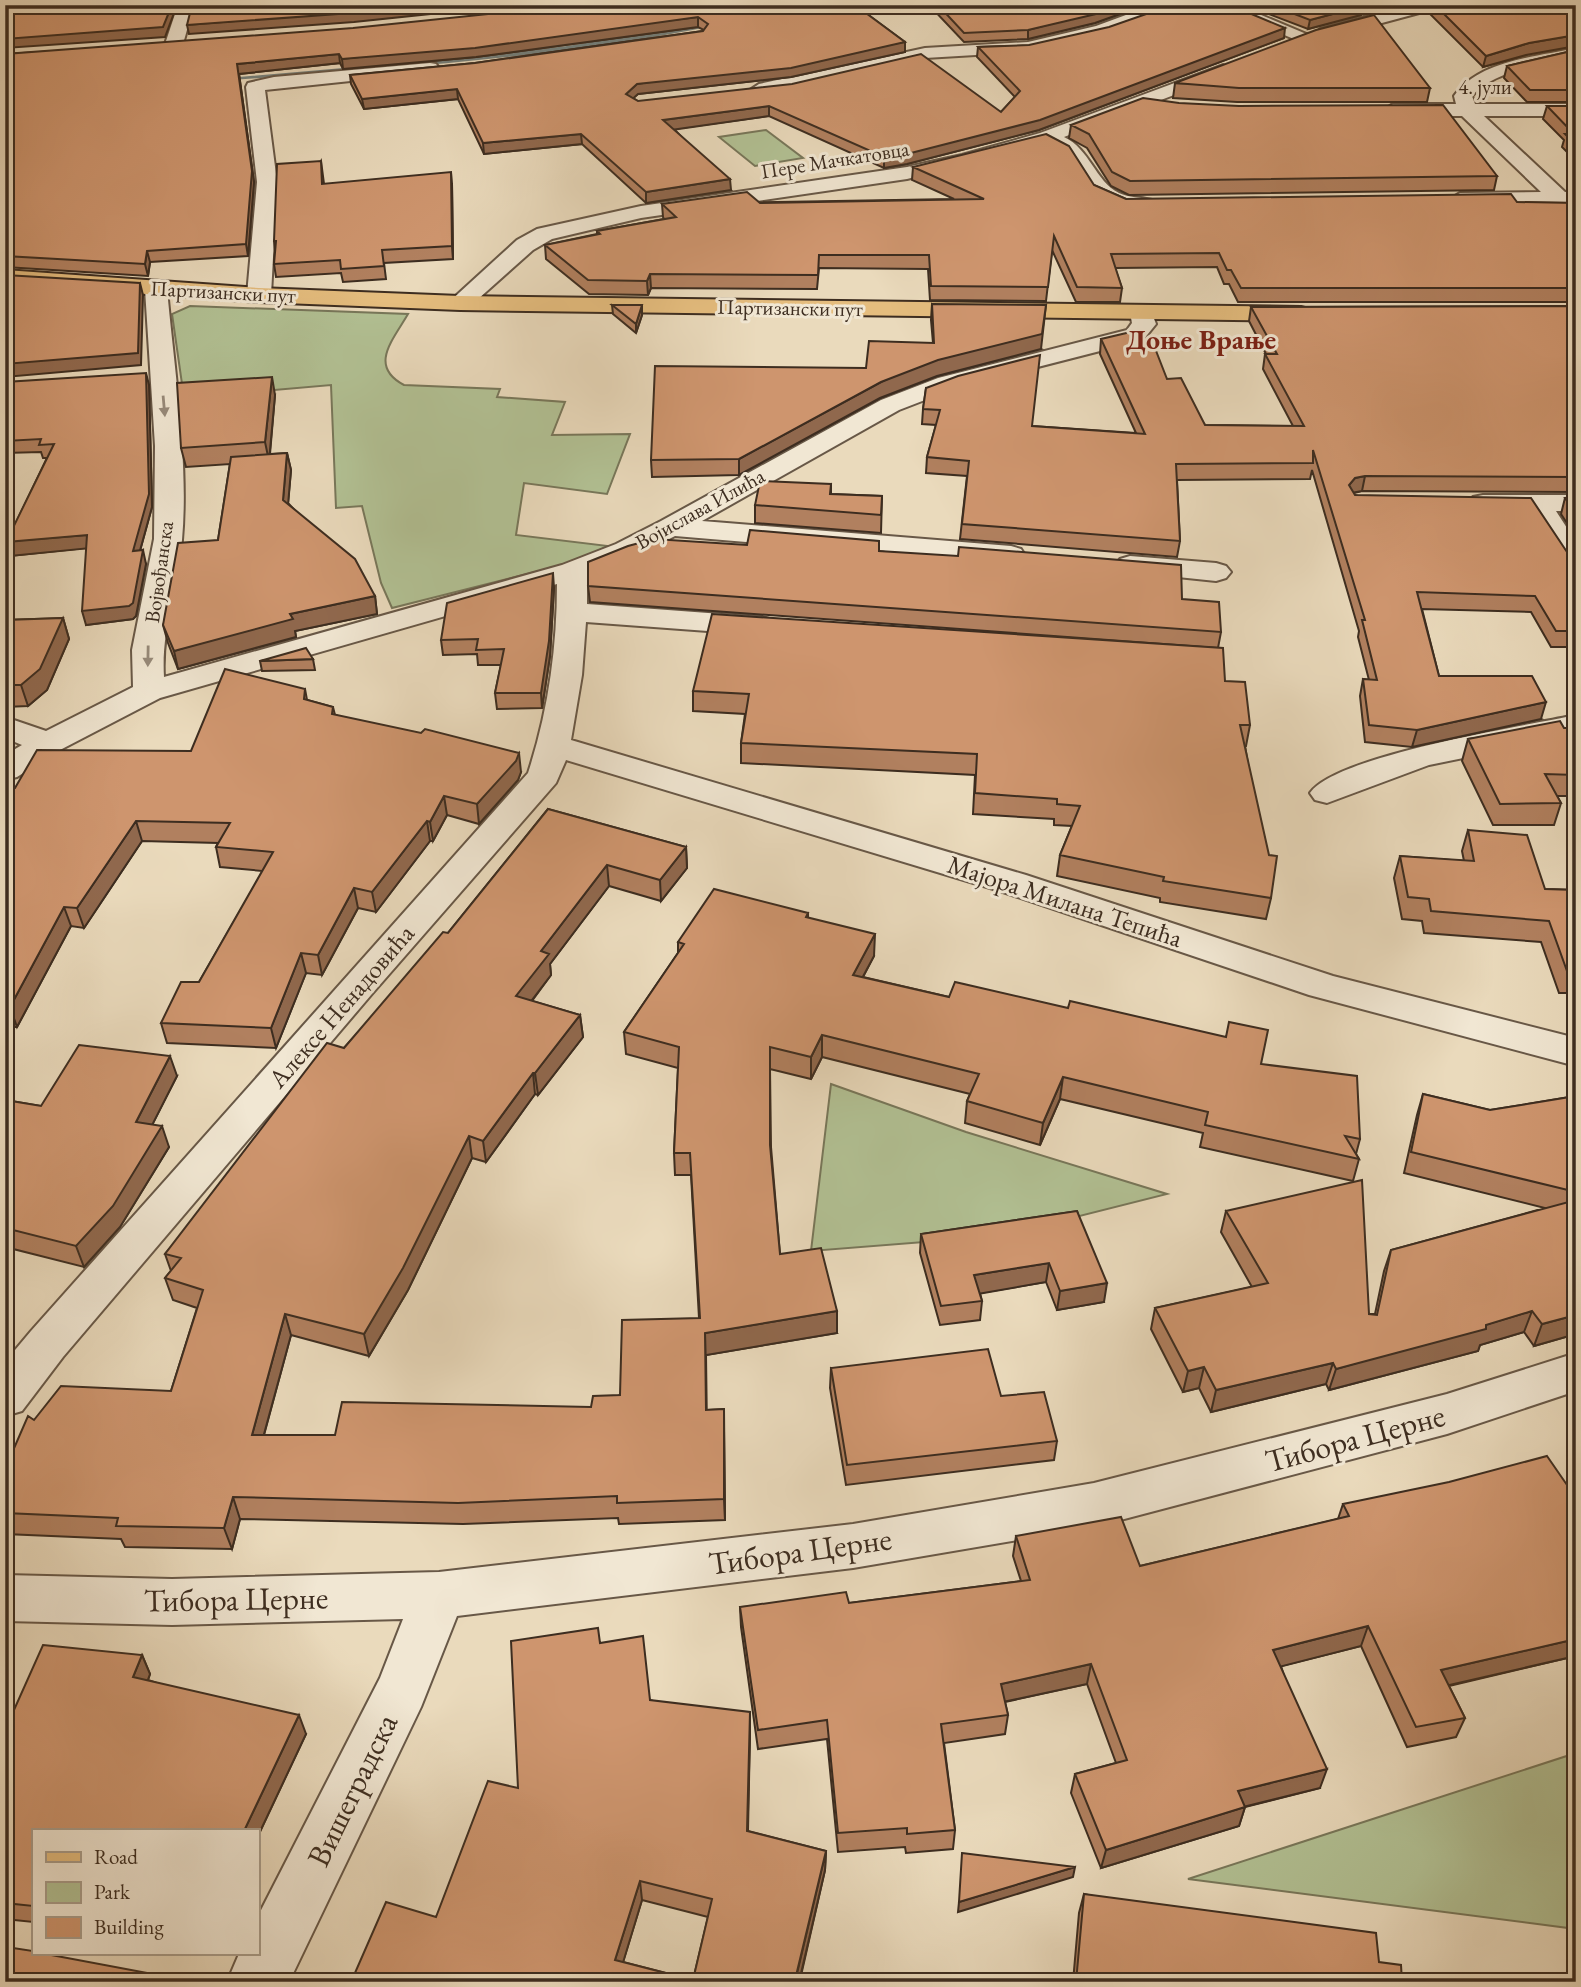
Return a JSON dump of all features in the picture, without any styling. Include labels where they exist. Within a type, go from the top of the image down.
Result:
[{"type":"main road","name":"Партизански пут","points":[[5,277],[260,295],[460,303],[1318,314]]},
{"type":"street","points":[[175,44],[186,5]]},
{"type":"street","points":[[746,92],[792,85],[925,54],[1028,47],[1101,30],[1158,9],[1184,5]]},
{"type":"street","points":[[1221,5],[1307,38]]},
{"type":"street","points":[[1283,47],[1428,5]]},
{"type":"street","points":[[1567,198],[1468,110],[1463,96],[1475,81],[1576,53]]},
{"type":"street","name":"Пере Мачкатовца","points":[[460,303],[525,245],[545,234],[641,212],[907,173],[1047,137],[1247,61]]},
{"type":"street","points":[[260,295],[267,182],[266,155],[255,87],[300,79],[449,67]]},
{"type":"street","points":[[1143,102],[1177,108]]},
{"type":"street","name":"4. јули","points":[[1373,110],[1576,110]]},
{"type":"street","points":[[1047,137],[1077,153],[1106,197],[1124,204],[1163,204]]},
{"type":"street","points":[[1440,200],[1567,198]]},
{"type":"street","name":"Војвођанска","points":[[149,691],[147,650],[168,540],[168,446],[148,375],[156,289]]},
{"type":"street","name":"Војислава Илића","points":[[149,691],[572,571],[626,550],[671,527],[890,405],[947,383],[1135,335],[1144,324],[1142,313]]},
{"type":"street","points":[[1456,503],[1576,503]]},
{"type":"street","points":[[1537,504],[1576,564]]},
{"type":"street","points":[[671,527],[1034,557]]},
{"type":"street","points":[[1104,563],[1216,572]]},
{"type":"street","name":"Алексе Ненадовића","points":[[5,1397],[47,1344],[357,986],[544,776],[555,746],[572,612],[572,571]]},
{"type":"street","points":[[572,612],[794,628]]},
{"type":"street","points":[[5,771],[48,743],[149,691]]},
{"type":"street","points":[[1327,793],[1353,778],[1409,758],[1576,725]]},
{"type":"street","points":[[5,727],[48,743]]},
{"type":"street","name":"Мајора Милана Тепића","points":[[555,746],[1013,883],[1323,986],[1576,1052]]},
{"type":"street","name":"Тибора Церне","points":[[5,1598],[172,1602],[439,1595],[853,1546],[1094,1505],[1447,1414],[1576,1372]]},
{"type":"street","name":"Вишеградска","points":[[257,1982],[402,1689],[439,1595]]},
{"type":"green space","points":[[766,130],[803,158],[755,166],[719,137]]},
{"type":"green space","points":[[190,306],[408,314],[391,343],[385,361],[393,378],[404,385],[500,389],[497,397],[565,402],[552,435],[630,434],[607,494],[524,483],[516,535],[608,546],[575,562],[392,608],[381,583],[362,506],[336,508],[331,385],[184,398],[172,314]]},
{"type":"green space","points":[[831,1084],[966,1132],[1167,1194],[1000,1236],[811,1251]]},
{"type":"green space","points":[[1576,1753],[1576,1929],[1188,1879]]},
{"type":"building","points":[[5,5],[172,5],[163,27],[5,39]]},
{"type":"building","points":[[192,5],[427,5],[187,25]]},
{"type":"building","points":[[575,5],[855,5],[905,42],[791,68],[637,84],[626,94],[638,101],[792,84],[921,54],[1001,112],[1020,91],[978,47],[1029,45],[1109,27],[1172,5],[1230,5],[1285,28],[1040,120],[907,154],[884,157],[769,106],[663,120],[730,179],[646,192],[581,134],[483,143],[457,89],[362,99],[350,75],[475,63],[703,31],[708,24],[698,17],[475,48],[342,59],[339,54],[237,64],[252,171],[246,244],[147,251],[145,264],[5,256],[5,54],[353,28]]},
{"type":"building","points":[[938,5],[1121,5],[1096,14],[1028,30],[964,33]]},
{"type":"building","points":[[1271,5],[1362,5],[1363,6],[1310,20]]},
{"type":"building","points":[[1435,5],[1576,5],[1576,35],[1529,43],[1486,56]]},
{"type":"building","points":[[1374,15],[1430,88],[1239,88],[1175,83],[1316,30]]},
{"type":"building","points":[[1576,50],[1576,90],[1530,90],[1507,66]]},
{"type":"building","points":[[1143,98],[1239,106],[1443,105],[1497,176],[1130,181],[1112,172],[1089,134],[1071,125]]},
{"type":"building","points":[[1547,106],[1576,106],[1576,145],[1565,134],[1574,134]]},
{"type":"building","points":[[1046,134],[1069,146],[1094,185],[1126,199],[1511,194],[1517,202],[1576,203],[1576,288],[1241,288],[1231,270],[1227,270],[1219,253],[1111,254],[1122,288],[1077,287],[1054,236],[1048,287],[931,286],[929,255],[819,255],[818,275],[650,274],[647,281],[588,280],[545,245],[600,234],[597,231],[676,217],[662,204],[747,192],[760,203],[984,199],[913,167]]},
{"type":"building","points":[[321,161],[322,184],[451,172],[452,246],[382,250],[384,266],[341,269],[340,260],[274,264],[277,164]]},
{"type":"building","points":[[5,275],[140,283],[138,353],[5,364]]},
{"type":"building","points":[[932,304],[1046,305],[1042,334],[938,360],[881,382],[739,459],[651,460],[655,366],[866,368],[869,341],[934,343]]},
{"type":"building","points":[[612,305],[642,305],[636,324]]},
{"type":"building","points":[[1576,306],[1576,477],[1365,476],[1355,478],[1349,485],[1355,495],[1531,498],[1569,555],[1576,558],[1576,631],[1556,631],[1535,596],[1417,592],[1439,676],[1532,676],[1546,702],[1417,730],[1369,725],[1363,679],[1377,680],[1362,620],[1365,620],[1313,450],[1313,463],[1176,464],[1180,541],[962,524],[969,461],[927,457],[940,410],[923,409],[926,388],[958,376],[1040,355],[1032,426],[1145,434],[1101,339],[1135,331],[1137,338],[1151,338],[1167,379],[1181,378],[1205,425],[1304,426],[1265,354],[1277,354],[1251,307]]},
{"type":"building","points":[[146,373],[149,494],[133,551],[143,550],[133,603],[129,606],[82,611],[87,535],[6,542],[54,444],[39,445],[41,439],[5,441],[5,382]]},
{"type":"building","points":[[272,377],[265,442],[181,448],[177,383]]},
{"type":"building","points":[[287,453],[283,500],[355,559],[375,596],[290,614],[293,619],[174,651],[163,625],[178,543],[218,540],[231,457]]},
{"type":"building","points":[[760,481],[831,484],[830,494],[882,496],[881,515],[755,505]]},
{"type":"building","points":[[1576,497],[1576,513],[1565,498]]},
{"type":"building","points":[[750,530],[879,541],[879,551],[958,556],[959,547],[1181,565],[1182,599],[1219,602],[1221,632],[588,586],[588,562],[628,546],[654,539],[747,545]]},
{"type":"building","points":[[553,573],[549,641],[541,693],[495,693],[504,649],[476,650],[478,639],[441,640],[447,603]]},
{"type":"building","points":[[712,614],[1223,648],[1225,681],[1245,682],[1250,725],[1240,725],[1269,855],[1277,856],[1271,898],[1163,881],[1164,877],[1060,855],[1080,806],[1057,804],[1057,799],[975,793],[977,754],[741,743],[749,694],[693,691]]},
{"type":"building","points":[[63,618],[40,669],[21,685],[5,685],[5,620]]},
{"type":"building","points":[[306,648],[313,659],[260,661]]},
{"type":"building","points":[[225,669],[305,689],[304,699],[333,707],[332,714],[421,733],[425,729],[519,753],[516,761],[477,804],[444,796],[430,822],[427,821],[372,892],[354,888],[318,955],[301,953],[271,1028],[161,1023],[181,982],[199,982],[273,852],[216,847],[230,823],[136,821],[77,908],[64,907],[10,1007],[5,1007],[5,788],[15,788],[37,750],[191,751]]},
{"type":"building","points":[[1560,721],[1564,728],[1576,728],[1576,775],[1545,774],[1561,803],[1500,804],[1468,739]]},
{"type":"building","points":[[548,809],[686,847],[660,880],[607,865],[541,951],[549,954],[516,996],[580,1015],[483,1141],[469,1136],[403,1268],[364,1334],[285,1314],[252,1435],[335,1435],[342,1402],[591,1407],[593,1396],[620,1395],[622,1320],[700,1318],[690,1153],[674,1153],[679,1047],[624,1032],[684,944],[678,942],[714,889],[808,913],[806,917],[875,934],[853,975],[949,997],[955,982],[1068,1008],[1070,1001],[1226,1037],[1229,1022],[1268,1030],[1261,1064],[1357,1076],[1360,1139],[1345,1136],[1359,1159],[1205,1125],[1208,1112],[1063,1077],[1043,1123],[967,1101],[979,1074],[822,1035],[811,1057],[770,1047],[770,1145],[780,1254],[821,1248],[837,1311],[705,1333],[706,1410],[724,1409],[724,1499],[617,1503],[617,1496],[458,1503],[233,1497],[224,1528],[116,1526],[118,1518],[5,1513],[5,1469],[28,1416],[34,1420],[61,1386],[171,1391],[203,1290],[165,1278],[181,1258],[165,1254],[327,1043],[344,1048],[443,932],[448,933]]},
{"type":"building","points":[[1468,830],[1527,835],[1545,889],[1576,890],[1576,971],[1567,971],[1549,921],[1431,911],[1429,899],[1408,897],[1400,856],[1474,861]]},
{"type":"building","points":[[79,1045],[170,1056],[136,1122],[162,1126],[113,1206],[76,1246],[5,1228],[5,1100],[41,1106]]},
{"type":"building","points":[[1423,1094],[1490,1110],[1576,1096],[1576,1192],[1411,1152]]},
{"type":"building","points":[[1362,1180],[1369,1314],[1377,1315],[1391,1250],[1576,1200],[1576,1315],[1542,1324],[1532,1311],[1486,1325],[1486,1329],[1336,1369],[1333,1363],[1216,1390],[1204,1367],[1188,1371],[1155,1308],[1268,1283],[1226,1211]]},
{"type":"building","points":[[1077,1211],[1107,1283],[1060,1291],[1049,1263],[974,1275],[982,1301],[941,1306],[921,1234]]},
{"type":"building","points":[[988,1349],[1001,1396],[1044,1392],[1057,1441],[847,1465],[831,1368]]},
{"type":"building","points":[[1547,1456],[1576,1498],[1576,1639],[1441,1670],[1465,1718],[1416,1727],[1368,1626],[1273,1650],[1327,1769],[1238,1791],[1245,1807],[1106,1850],[1075,1774],[1127,1760],[1091,1664],[1001,1684],[1008,1715],[941,1724],[955,1830],[907,1834],[907,1828],[838,1833],[827,1720],[758,1730],[740,1607],[846,1592],[849,1603],[1030,1580],[1016,1536],[1121,1517],[1140,1566],[1349,1516],[1343,1504],[1449,1482]]},
{"type":"building","points":[[598,1628],[600,1643],[643,1636],[650,1700],[750,1712],[747,1831],[826,1851],[795,1980],[805,1982],[351,1982],[386,1902],[436,1917],[488,1781],[518,1788],[511,1641]],"holes":[[[640,1881],[712,1899],[693,1980],[615,1960]]]},
{"type":"building","points":[[43,1645],[142,1655],[133,1677],[299,1715],[245,1829],[32,1829],[32,1906],[5,1903],[5,1730]]},
{"type":"building","points":[[962,1853],[1075,1867],[959,1902]]},
{"type":"building","points":[[1084,1894],[1376,1933],[1379,1962],[1401,1965],[1402,1982],[1076,1982]]},
{"type":"building","points":[[13,1948],[32,1951],[32,1955],[51,1955],[158,1975],[156,1982],[5,1982],[5,1965]]},
{"type":"waterway","points":[[220,79],[481,58],[567,48],[715,24]]},
{"type":"district","name":"Доње Врање","points":[[1201,339]]}]
